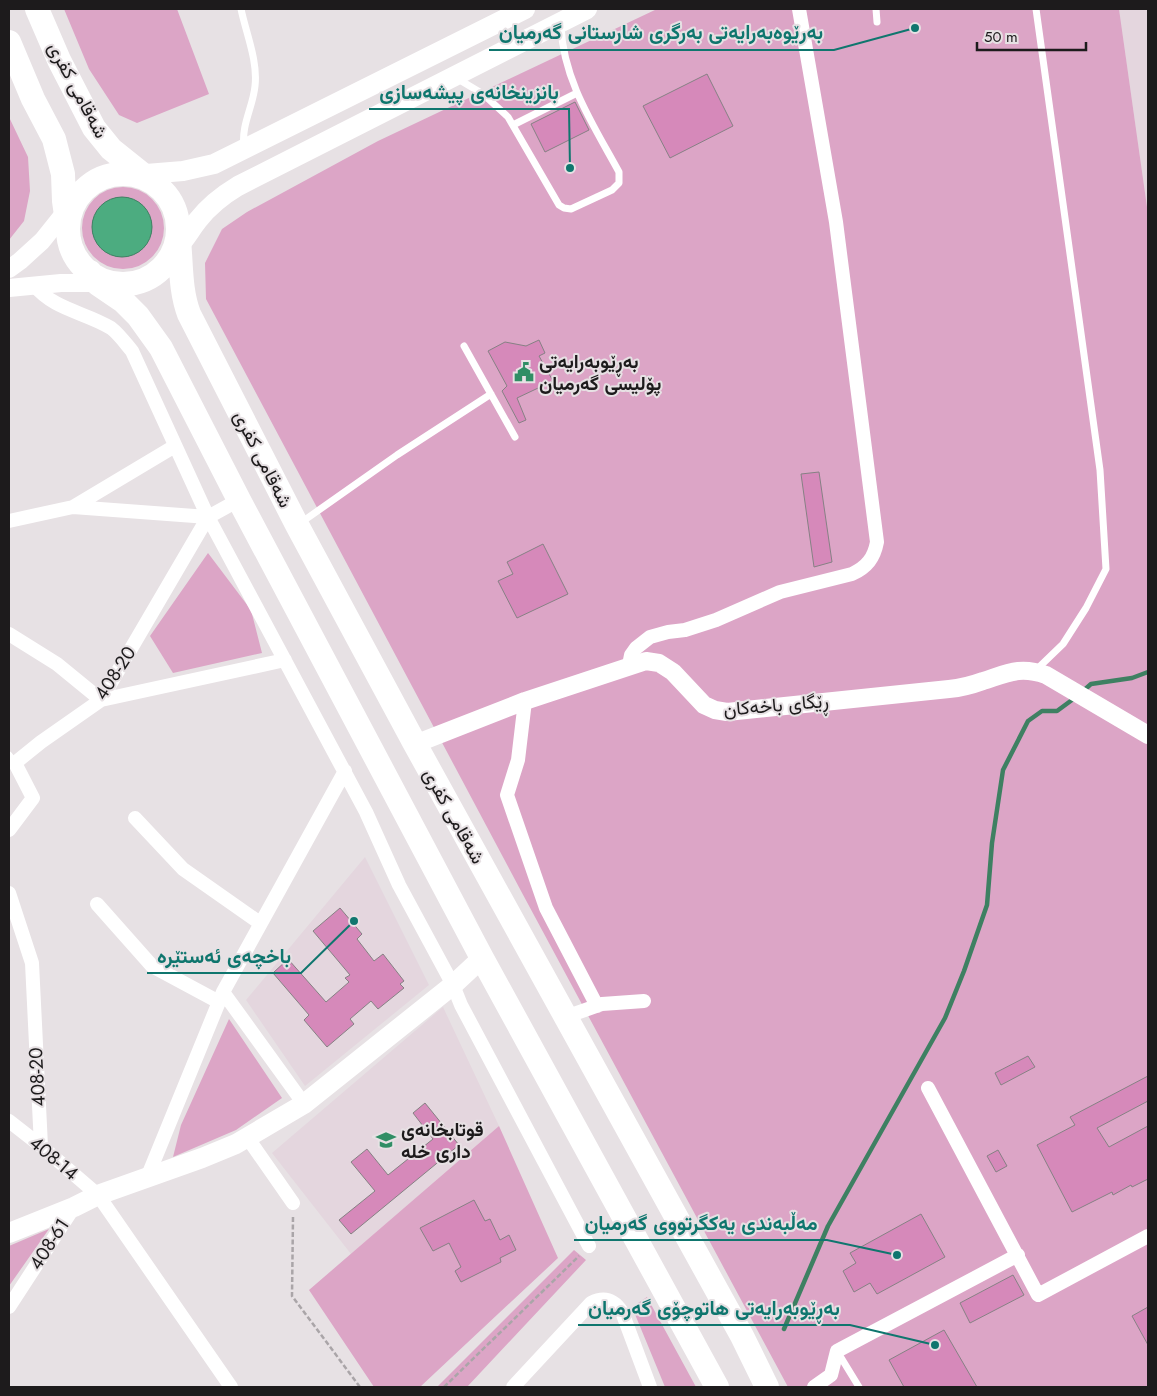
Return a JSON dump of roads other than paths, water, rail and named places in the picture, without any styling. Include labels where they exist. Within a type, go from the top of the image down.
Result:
[{"type":"highway","name":"شەقامی کفری","points":[[37,9],[59,60],[94,128],[111,149],[142,177]]},
{"type":"highway","points":[[9,42],[33,99],[54,139],[69,212],[69,238],[73,251],[80,263],[123,300],[138,316],[161,348],[239,500],[482,958],[717,1387]]},
{"type":"highway","points":[[69,212],[86,188],[101,179],[117,174],[142,177],[162,190],[172,204],[177,221],[177,243],[164,264],[154,274],[127,284],[100,280]]},
{"type":"highway","name":"شەقامی کفری","points":[[177,243],[183,295],[189,314],[297,525],[415,744],[742,1336],[767,1387]]},
{"type":"main road","points":[[142,177],[196,169],[214,164],[525,9]]},
{"type":"main road","points":[[177,243],[216,201],[238,186],[587,9]]},
{"type":"main road","points":[[9,1233],[74,1207],[98,1195],[236,1144],[304,1104],[453,985],[482,958]]},
{"type":"street","points":[[629,665],[631,655],[636,648],[650,637],[685,630],[716,620],[780,592],[852,574],[869,563],[875,552],[877,542],[836,222],[799,9]]},
{"type":"street","points":[[9,269],[42,241],[69,212]]},
{"type":"street","points":[[9,288],[100,280]]},
{"type":"street","points":[[34,285],[40,293],[52,302],[80,315],[95,319],[114,330],[132,351],[208,517],[345,771],[399,885],[453,985],[460,1005],[589,1246]]},
{"type":"street","points":[[73,507],[175,446]]},
{"type":"street","points":[[9,521],[73,507],[208,517],[239,500]]},
{"type":"street","name":"408-20","points":[[9,830],[34,798],[12,759],[41,742],[101,700],[208,517]]},
{"type":"street","points":[[9,634],[57,664],[101,700],[285,660]]},
{"type":"street","name":"ڕێگای باخەکان","points":[[415,744],[525,701],[629,665],[646,661],[659,663],[685,683],[704,704],[715,710],[727,712],[949,690],[974,684],[1009,671],[1022,670],[1041,673]]},
{"type":"street","points":[[1041,673],[1148,735]]},
{"type":"street","points":[[525,701],[518,760],[507,796],[546,908],[597,1006]]},
{"type":"street","points":[[147,1178],[221,997],[345,771]]},
{"type":"street","points":[[135,818],[183,869],[260,923]]},
{"type":"street","name":"408-20","points":[[9,893],[32,963],[41,1146]]},
{"type":"street","points":[[97,904],[152,966],[221,997],[304,1104]]},
{"type":"street","points":[[565,1017],[597,1006],[644,1001]]},
{"type":"street","points":[[928,1088],[1038,1296],[1148,1236]]},
{"type":"street","name":"408-14","points":[[9,1121],[98,1195],[231,1387]]},
{"type":"street","points":[[247,1137],[293,1203]]},
{"type":"street","name":"408-61","points":[[9,1306],[74,1207]]},
{"type":"street","points":[[814,1387],[831,1375],[837,1351],[1018,1256]]},
{"type":"street","points":[[512,1387],[591,1303],[608,1299],[617,1305],[622,1312],[647,1386]]},
{"type":"lane","points":[[241,9],[252,52],[256,84],[244,129],[244,150]]},
{"type":"lane","points":[[876,9],[876,22]]},
{"type":"lane","points":[[1036,9],[1100,470],[1106,569],[1086,608],[1063,644],[1041,673]]},
{"type":"lane","points":[[453,77],[467,83],[492,101],[508,117],[559,205],[570,209],[612,190],[619,183],[619,172],[577,93],[565,61],[561,22]]},
{"type":"lane","points":[[513,125],[577,93]]},
{"type":"lane","points":[[464,346],[515,437]]},
{"type":"lane","points":[[297,525],[397,455],[491,394]]},
{"type":"lane","points":[[837,1351],[859,1387]]},
{"type":"waterway","points":[[1082,692],[1091,684],[1132,678],[1148,672]]},
{"type":"waterway","points":[[784,1329],[828,1226],[945,1018],[964,971],[987,905],[992,843],[1003,770],[1028,721],[1042,711],[1057,711],[1076,697]]},
{"type":"place","name":"بەرێوەبەرایەتی بەرگری شارستانی گەرمیان","points":[[915,28]]},
{"type":"place","name":"بانزینخانەی پیشەسازی","points":[[570,168]]},
{"type":"place","name":"بەڕێوبەرایەتی پۆلیسی گەرمیان","points":[[524,372]]},
{"type":"place","name":"باخچەی ئەستێرە","points":[[354,921]]},
{"type":"place","name":"قوتابخانەی داری خلە","points":[[386,1140]]},
{"type":"place","name":"مەڵبەندی یەکگرتووی گەرمیان","points":[[897,1255]]},
{"type":"place","name":"بەڕێوبەرایەتی هاتوچۆی گەرمیان","points":[[935,1345]]}]
